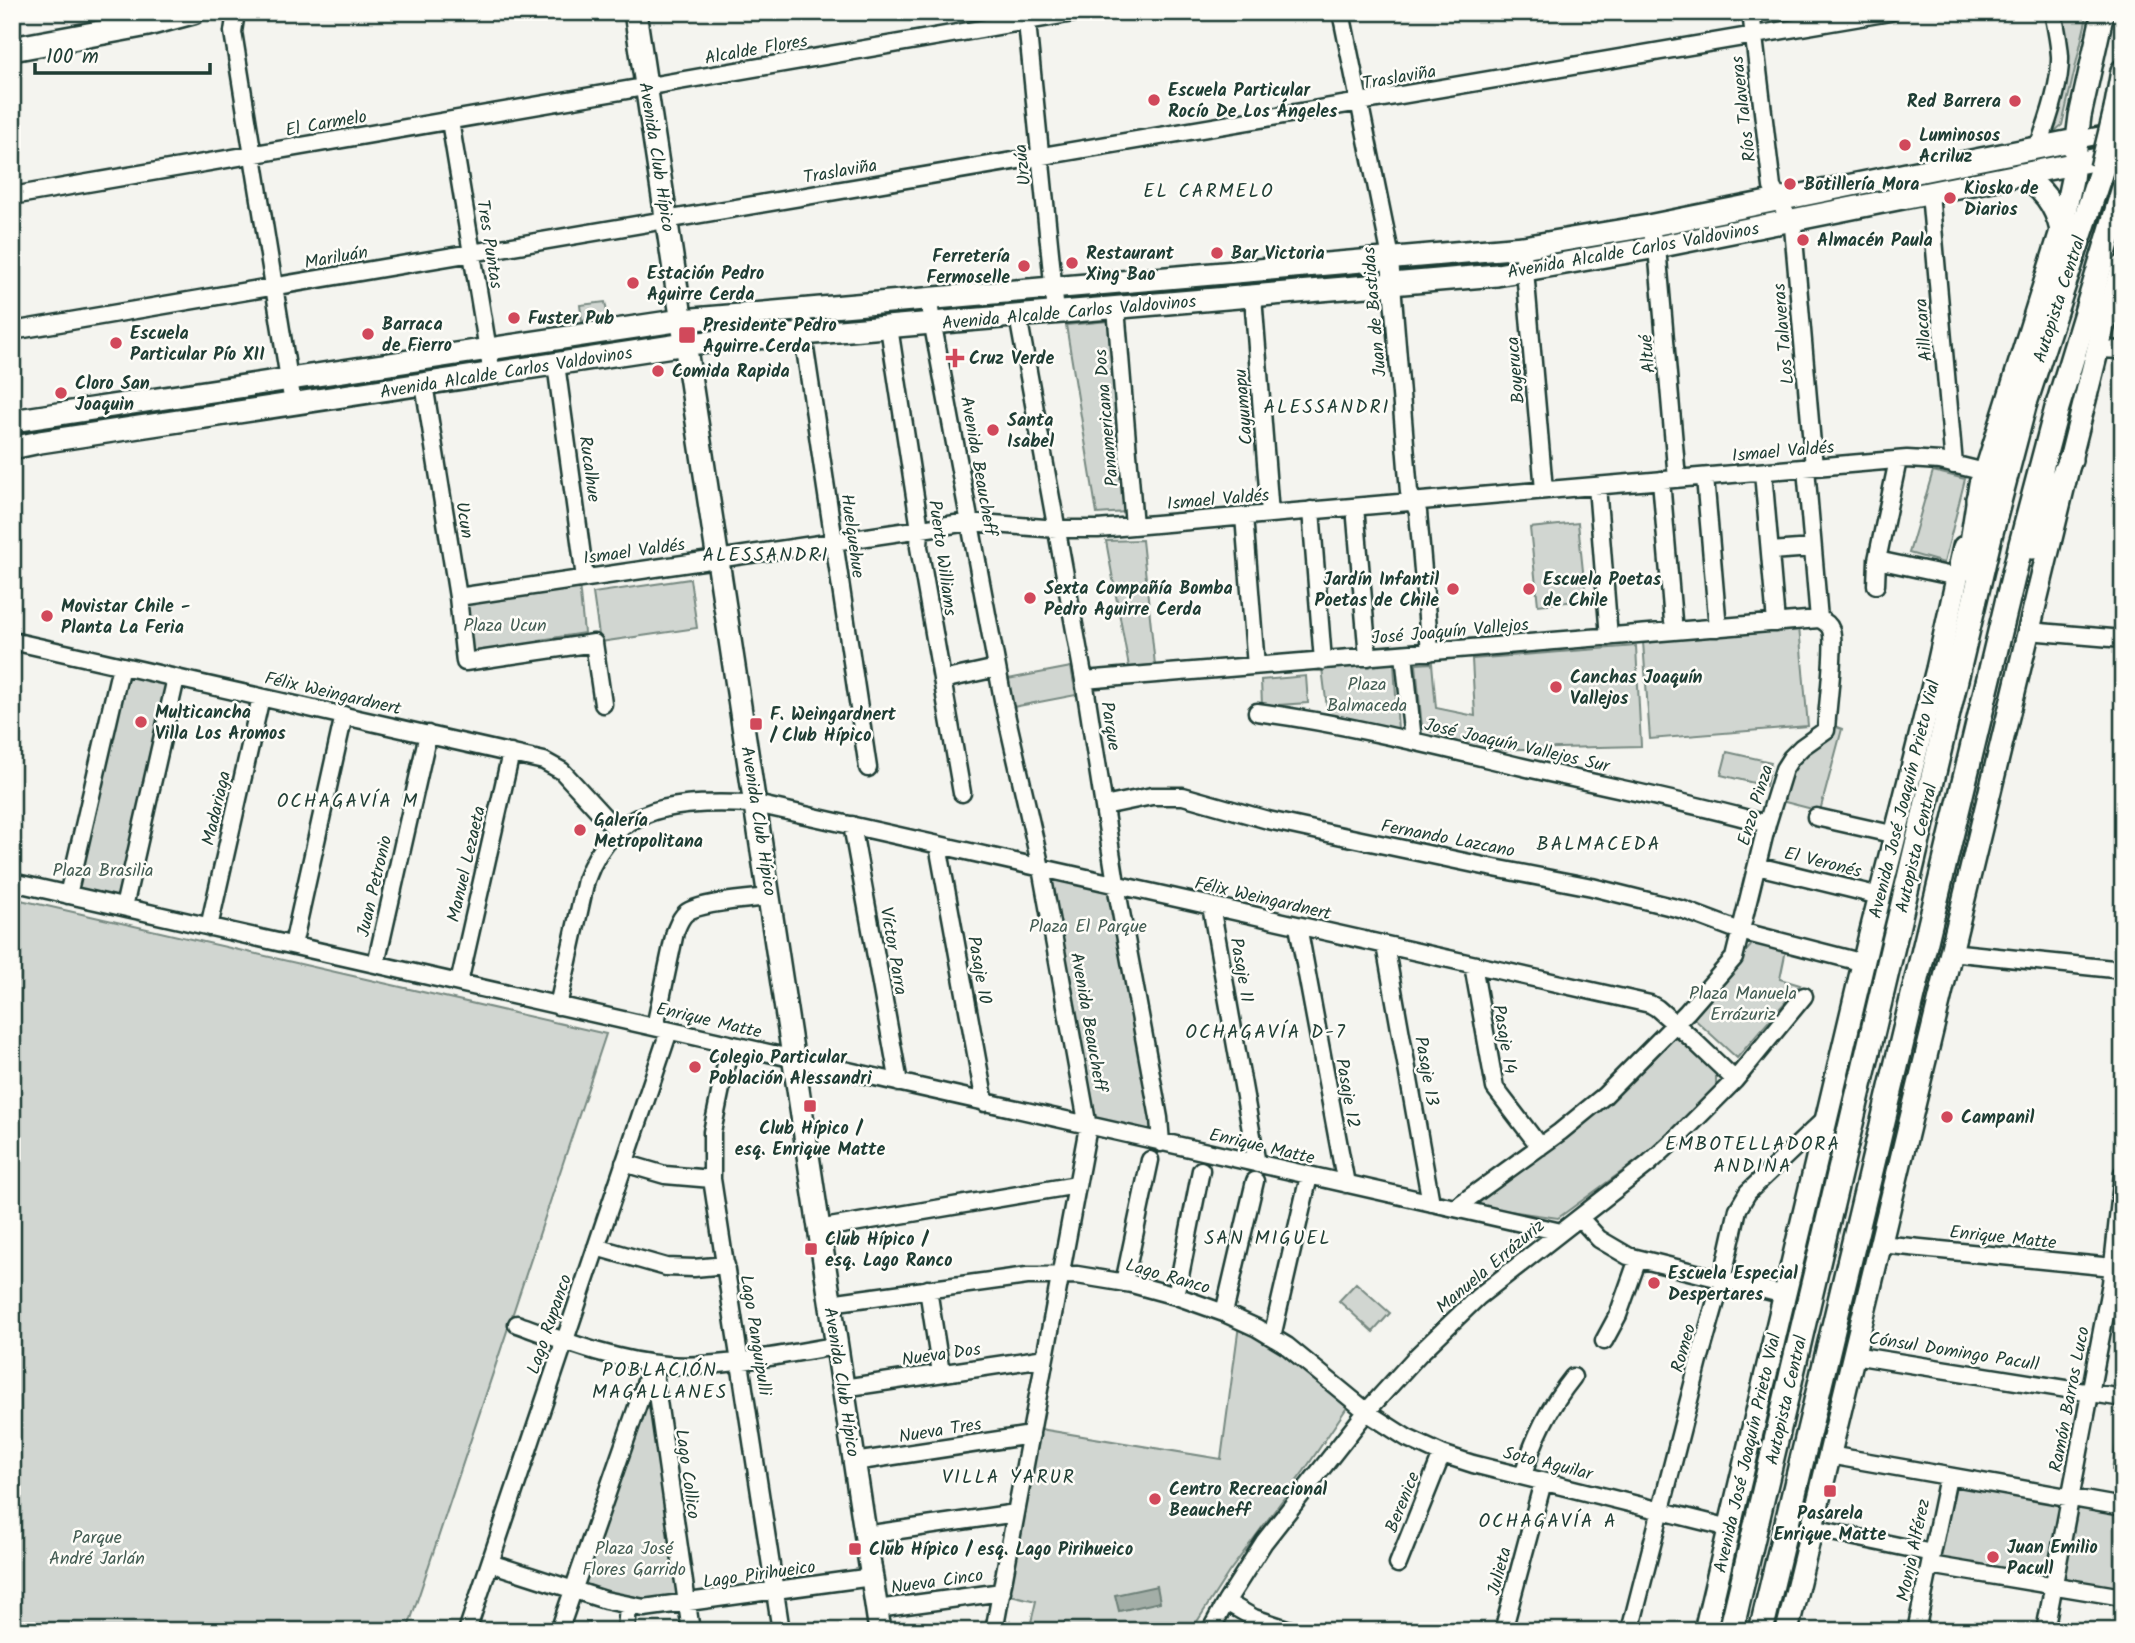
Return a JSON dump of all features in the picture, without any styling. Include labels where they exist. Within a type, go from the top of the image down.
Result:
[{"type":"highway","points":[[12,49],[148,24],[193,12]]},
{"type":"highway","name":"Autopista Central","points":[[1731,1631],[1989,540],[2024,405],[2120,120],[2123,71]]},
{"type":"highway","name":"Autopista Central","points":[[1761,1631],[1997,638],[2057,408],[2123,191]]},
{"type":"highway","points":[[1997,638],[2070,460]]},
{"type":"highway","points":[[1950,706],[1951,675],[1983,478]]},
{"type":"main road","name":"Avenida Club Hípico","points":[[635,12],[880,1631]]},
{"type":"main road","name":"Avenida José Joaquín Prieto Vial","points":[[1705,1631],[1880,896],[1937,669],[1972,512],[2061,231],[2076,140],[2103,12]]},
{"type":"main road","name":"Avenida Alcalde Carlos Valdovinos","points":[[12,421],[682,320],[1523,247],[1648,226],[2076,140]]},
{"type":"main road","name":"Avenida Alcalde Carlos Valdovinos","points":[[12,448],[686,344],[1525,271],[2123,153]]},
{"type":"main road","points":[[2020,174],[2031,180],[2046,195],[2057,214],[2061,231]]},
{"type":"main road","points":[[1895,176],[1900,198]]},
{"type":"main road","points":[[1787,1631],[2070,460],[2098,349],[2123,266]]},
{"type":"main road","points":[[1277,269],[1279,293]]},
{"type":"main road","points":[[1171,278],[1171,303]]},
{"type":"main road","points":[[581,335],[589,355],[598,358]]},
{"type":"main road","points":[[564,363],[578,357],[581,335]]},
{"type":"main road","points":[[398,363],[393,378],[398,385],[414,386]]},
{"type":"main road","points":[[374,366],[383,374],[384,379],[384,384],[378,391]]},
{"type":"main road","points":[[347,370],[342,384],[351,395]]},
{"type":"main road","points":[[324,374],[333,386],[329,399]]},
{"type":"main road","points":[[139,402],[144,427]]},
{"type":"main road","points":[[37,417],[40,443]]},
{"type":"street","points":[[236,12],[233,32],[293,404]]},
{"type":"street","name":"Alcalde Flores","points":[[647,88],[1027,17],[1079,12]]},
{"type":"street","name":"Juan de Bastidas","points":[[1341,12],[1390,259],[1409,492],[1418,512],[1430,652]]},
{"type":"street","name":"Ríos Talaveras","points":[[1751,12],[1772,187],[1779,200]]},
{"type":"street","name":"Traslaviña","points":[[667,220],[1890,12]]},
{"type":"street","points":[[2038,147],[2059,72],[2059,45],[2053,12]]},
{"type":"street","name":"Urzúa","points":[[1027,17],[1056,313]]},
{"type":"street","name":"El Carmelo","points":[[12,196],[647,88]]},
{"type":"street","name":"Avenida Alcalde Carlos Valdovinos","points":[[2076,140],[2120,120]]},
{"type":"street","name":"Tres Puntas","points":[[450,121],[492,374]]},
{"type":"street","name":"Aillacara","points":[[1930,193],[1954,465]]},
{"type":"street","name":"Los Talaveras","points":[[1779,200],[1794,233],[1813,548],[1822,621]]},
{"type":"street","name":"Mariluán","points":[[12,331],[667,220]]},
{"type":"street","name":"Altué","points":[[1648,226],[1657,247],[1673,621]]},
{"type":"street","name":"Boyeruca","points":[[1523,247],[1544,491]]},
{"type":"street","name":"Cayumapu","points":[[1252,296],[1270,514]]},
{"type":"street","name":"Avenida Beaucheff","points":[[928,299],[997,668],[1041,868],[1088,1127],[995,1631]]},
{"type":"street","name":"Panamericana Dos","points":[[1116,308],[1134,526]]},
{"type":"street","name":"Huelquehue","points":[[802,310],[803,335],[868,768]]},
{"type":"street","name":"Parque","points":[[1018,316],[1084,680],[1161,1143]]},
{"type":"street","name":"Puerto Williams","points":[[889,327],[920,529],[919,547],[962,793]]},
{"type":"street","points":[[2098,349],[2123,350]]},
{"type":"street","name":"Rucalhue","points":[[564,363],[585,578]]},
{"type":"street","name":"Ucun","points":[[414,386],[457,597],[465,662],[594,643],[603,704]]},
{"type":"street","points":[[1876,585],[1877,560],[1898,460]]},
{"type":"street","name":"Ismael Valdés","points":[[457,597],[969,522],[1091,529],[1898,460],[1925,460],[1954,465],[1983,478]]},
{"type":"street","points":[[1763,472],[1776,623]]},
{"type":"street","points":[[1704,477],[1718,628]]},
{"type":"street","points":[[1597,486],[1609,637]]},
{"type":"street","points":[[1355,507],[1368,657]]},
{"type":"street","points":[[1311,510],[1323,661]]},
{"type":"street","points":[[1244,516],[1256,666]]},
{"type":"street","points":[[1770,551],[1813,548]]},
{"type":"street","points":[[1877,560],[1957,576]]},
{"type":"street","name":"José Joaquín Vallejos","points":[[1084,680],[1822,621]]},
{"type":"street","name":"Enzo Pinza","points":[[1740,931],[1784,769],[1791,758],[1826,730],[1832,646],[1831,630],[1822,621]]},
{"type":"street","points":[[2028,631],[2123,639]]},
{"type":"street","name":"Félix Weingardnert","points":[[12,641],[544,761],[556,766],[618,832]]},
{"type":"street","points":[[1404,654],[1413,741]]},
{"type":"street","points":[[68,895],[121,666]]},
{"type":"street","points":[[942,680],[997,668]]},
{"type":"street","points":[[124,907],[176,678]]},
{"type":"street","name":"Madariaga","points":[[209,927],[261,697]]},
{"type":"street","name":"José Joaquín Vallejos Sur","points":[[1257,712],[1315,720],[1413,741],[1713,809],[1767,824]]},
{"type":"street","points":[[293,946],[344,715]]},
{"type":"street","name":"Juan Petronio","points":[[376,964],[428,734]]},
{"type":"street","name":"Manuel Lezaeta","points":[[459,983],[511,753]]},
{"type":"street","name":"Fernando Lazcano","points":[[1104,806],[1152,796],[1183,796],[1268,813],[1484,866],[1592,887],[1684,909],[1740,931],[1864,963]]},
{"type":"street","name":"Félix Weingardnert","points":[[558,1006],[586,880],[598,854],[618,832],[643,815],[666,807],[699,803],[756,804],[1650,1004],[1735,1080]]},
{"type":"street","points":[[1816,817],[1896,835]]},
{"type":"street","name":"Víctor Parra","points":[[852,825],[899,1083]]},
{"type":"street","name":"Pasaje 10","points":[[938,845],[985,1103]]},
{"type":"street","name":"El Veronés","points":[[1757,866],[1880,896]]},
{"type":"street","name":"Enrique Matte","points":[[12,882],[1561,1232]]},
{"type":"street","name":"Lago Rupanco","points":[[467,1631],[624,1163],[662,1029],[678,924],[686,913],[697,907],[770,897]]},
{"type":"street","name":"Pasaje 11","points":[[1211,906],[1257,1164]]},
{"type":"street","name":"Pasaje 12","points":[[1298,926],[1346,1184]]},
{"type":"street","points":[[1455,1208],[1540,1147],[1612,1089],[1675,1024],[1734,957],[1740,931]]},
{"type":"street","name":"Pasaje 13","points":[[1385,945],[1431,1203]]},
{"type":"street","points":[[1950,952],[2123,970]]},
{"type":"street","name":"Pasaje 14","points":[[1473,965],[1495,1088],[1540,1147]]},
{"type":"street","name":"Manuela Errázuriz","points":[[1210,1631],[1264,1542],[1367,1410],[1418,1355],[1478,1297],[1661,1152],[1735,1080],[1804,996]]},
{"type":"street","name":"Lago Panguipulli","points":[[730,1045],[712,1132],[712,1179],[781,1631]]},
{"type":"street","name":"Romeo","points":[[1632,1623],[1659,1511],[1722,1280],[1738,1209],[1744,1197],[1828,1116]]},
{"type":"street","points":[[1124,1283],[1150,1160]]},
{"type":"street","points":[[624,1163],[665,1175],[712,1179]]},
{"type":"street","points":[[1176,1296],[1201,1170]]},
{"type":"street","name":"Ramón Barros Luco","points":[[2045,1631],[2090,1393],[2118,1268],[2123,1174]]},
{"type":"street","points":[[1272,1337],[1309,1176]]},
{"type":"street","points":[[1224,1313],[1255,1181]]},
{"type":"street","points":[[818,1229],[1077,1185]]},
{"type":"street","points":[[1580,1217],[1599,1239],[1638,1259],[1785,1295]]},
{"type":"street","name":"Enrique Matte","points":[[1880,1244],[2118,1268]]},
{"type":"street","points":[[596,1247],[666,1267],[726,1265]]},
{"type":"street","points":[[1604,1341],[1618,1315],[1638,1259]]},
{"type":"street","name":"Lago Ranco","points":[[830,1303],[1008,1278],[1060,1274],[1124,1283],[1176,1296],[1224,1313],[1272,1337],[1367,1410]]},
{"type":"street","points":[[928,1289],[941,1373]]},
{"type":"street","points":[[517,1324],[608,1354],[652,1364],[687,1366],[836,1346]]},
{"type":"street","name":"Cónsul Domingo Pacull","points":[[1853,1355],[2123,1398]]},
{"type":"street","name":"Nueva Dos","points":[[843,1388],[1045,1358]]},
{"type":"street","points":[[559,1631],[652,1364]]},
{"type":"street","name":"Lago Collico","points":[[652,1364],[691,1631]]},
{"type":"street","points":[[1523,1476],[1535,1438],[1544,1420],[1573,1377]]},
{"type":"street","name":"Soto Aguilar","points":[[1367,1410],[1407,1438],[1442,1454],[1730,1528]]},
{"type":"street","name":"Nueva Tres","points":[[854,1462],[1031,1436]]},
{"type":"street","name":"Berenice","points":[[1398,1564],[1442,1454]]},
{"type":"street","points":[[1829,1455],[2123,1507]]},
{"type":"street","name":"Monja Alférez","points":[[1916,1631],[1948,1478]]},
{"type":"street","name":"Julieta","points":[[1503,1631],[1544,1482]]},
{"type":"street","points":[[865,1535],[1016,1513]]},
{"type":"street","points":[[1812,1528],[2053,1587],[2123,1597]]},
{"type":"street","name":"Lago Pirihueico","points":[[489,1563],[628,1606],[653,1608],[872,1577]]},
{"type":"street","name":"Nueva Cinco","points":[[877,1609],[1002,1592]]},
{"type":"street","points":[[1226,1602],[1254,1618],[1293,1631]]},
{"type":"street","points":[[626,1631],[628,1606]]},
{"type":"green space","points":[[2055,12],[2088,12],[2062,125],[2056,130],[2050,130]]},
{"type":"green space","points":[[605,302],[608,317],[582,321],[580,305]]},
{"type":"green space","points":[[1109,321],[1126,512],[1097,514],[1066,325]]},
{"type":"green space","points":[[1933,471],[1965,479],[1944,563],[1909,553]]},
{"type":"green space","points":[[1578,523],[1586,600],[1538,605],[1530,528]]},
{"type":"green space","points":[[1142,540],[1155,665],[1129,667],[1106,541]]},
{"type":"green space","points":[[690,579],[697,628],[600,642],[593,593]]},
{"type":"green space","name":"Plaza Ucun","points":[[579,584],[584,633],[539,640],[540,649],[469,660],[460,602]]},
{"type":"green space","name":"Canchas Joaquín Vallejos","points":[[1799,627],[1808,726],[1650,739],[1643,642]]},
{"type":"green space","name":"Canchas Joaquín Vallejos","points":[[1636,646],[1641,746],[1479,750],[1422,728],[1416,664],[1432,663],[1436,708],[1475,716],[1472,659]]},
{"type":"green space","name":"Plaza Balmaceda","points":[[1394,663],[1398,730],[1328,716],[1322,668]]},
{"type":"green space","points":[[1071,667],[1076,695],[1013,707],[1008,679]]},
{"type":"green space","name":"Plaza Brasilia","points":[[124,671],[170,682],[122,902],[72,892]]},
{"type":"green space","points":[[1306,676],[1308,703],[1262,706],[1261,680]]},
{"type":"green space","points":[[1831,725],[1842,729],[1820,811],[1781,801],[1793,759]]},
{"type":"green space","points":[[1727,752],[1771,762],[1766,786],[1721,775]]},
{"type":"green space","name":"Plaza El Parque","points":[[1049,874],[1111,892],[1153,1134],[1093,1122]]},
{"type":"green space","name":"Parque André Jarlán","points":[[12,898],[606,1034],[407,1631],[12,1631]]},
{"type":"green space","name":"Plaza Manuela Errázuriz","points":[[1753,943],[1786,950],[1780,979],[1800,985],[1737,1058],[1691,1016]]},
{"type":"green space","name":"Plaza Manuela Errázuriz","points":[[1671,1039],[1678,1039],[1716,1073],[1716,1086],[1657,1146],[1558,1218],[1475,1206],[1621,1091]]},
{"type":"green space","points":[[1356,1283],[1390,1313],[1373,1332],[1339,1301]]},
{"type":"green space","name":"Centro Recreacional Beaucheff","points":[[1239,1325],[1272,1341],[1350,1403],[1304,1471],[1229,1572],[1191,1631],[1029,1631],[1036,1601],[1010,1595],[1040,1429],[1221,1459]]},
{"type":"green space","name":"Plaza José Flores Garrido","points":[[645,1405],[651,1406],[679,1597],[647,1603],[618,1597],[584,1583]]},
{"type":"green space","points":[[2120,1420],[2123,1421],[2123,1472],[2112,1470]]},
{"type":"green space","points":[[1949,1480],[2063,1500],[2045,1586],[1932,1562]]},
{"type":"green space","points":[[2075,1507],[2123,1515],[2123,1592],[2062,1583]]},
{"type":"shaded area","points":[[1157,1586],[1160,1602],[1119,1611],[1115,1595]]},
{"type":"place","name":"Escuela Particular Rocío De Los Ángeles","points":[[1154,100]]},
{"type":"place","name":"Red Barrera","points":[[2015,101]]},
{"type":"place","name":"Luminosos Acriluz","points":[[1905,145]]},
{"type":"place","name":"Botillería Mora","points":[[1790,184]]},
{"type":"place","name":"Kiosko de Diarios","points":[[1950,198]]},
{"type":"place","name":"Almacén Paula","points":[[1803,240]]},
{"type":"place","name":"Bar Victoria","points":[[1217,253]]},
{"type":"place","name":"Restaurant Xing Bao","points":[[1072,263]]},
{"type":"place","name":"Ferretería Fermoselle","points":[[1024,266]]},
{"type":"place","name":"Estación Pedro Aguirre Cerda","points":[[633,283]]},
{"type":"place","name":"Fuster Pub","points":[[514,318]]},
{"type":"place","name":"Barraca de Fierro","points":[[368,334]]},
{"type":"place","name":"Presidente Pedro Aguirre Cerda","points":[[687,335]]},
{"type":"place","name":"Escuela Particular Pío XII","points":[[116,343]]},
{"type":"place","name":"Cruz Verde","points":[[955,358]]},
{"type":"place","name":"Comida Rapida","points":[[658,371]]},
{"type":"place","name":"Cloro San Joaquin","points":[[61,393]]},
{"type":"place","name":"Santa Isabel","points":[[993,430]]},
{"type":"place","name":"Jardín Infantil Poetas de Chile","points":[[1453,589]]},
{"type":"place","name":"Escuela Poetas de Chile","points":[[1529,589]]},
{"type":"place","name":"Sexta Compañía Bomba Pedro Aguirre Cerda","points":[[1030,598]]},
{"type":"place","name":"Movistar Chile - Planta La Feria","points":[[47,616]]},
{"type":"place","name":"Canchas Joaquín Vallejos","points":[[1556,687]]},
{"type":"place","name":"Multicancha Villa Los Aromos","points":[[141,722]]},
{"type":"place","name":"F. Weingardnert / Club Hípico","points":[[756,724]]},
{"type":"place","name":"Galería Metropolitana","points":[[580,830]]},
{"type":"place","name":"Colegio Particular Población Alessandri","points":[[695,1067]]},
{"type":"place","name":"Club Hípico / esq. Enrique Matte","points":[[810,1106]]},
{"type":"place","name":"Campanil","points":[[1947,1117]]},
{"type":"place","name":"Club Hípico / esq. Lago Ranco","points":[[811,1249]]},
{"type":"place","name":"Escuela Especial Despertares","points":[[1654,1283]]},
{"type":"place","name":"Pasarela Enrique Matte","points":[[1830,1491]]},
{"type":"place","name":"Centro Recreacional Beaucheff","points":[[1155,1499]]},
{"type":"place","name":"Club Hípico / esq. Lago Pirihueico","points":[[855,1549]]},
{"type":"place","name":"Juan Emilio Pacull","points":[[1993,1557]]},
{"type":"district","name":"EL CARMELO","points":[[1209,190]]},
{"type":"district","name":"ALESSANDRI","points":[[1327,406]]},
{"type":"district","name":"ALESSANDRI","points":[[766,554]]},
{"type":"district","name":"OCHAGAVÍA M","points":[[348,800]]},
{"type":"district","name":"BALMACEDA","points":[[1599,843]]},
{"type":"district","name":"OCHAGAVÍA D-7","points":[[1266,1031]]},
{"type":"district","name":"EMBOTELLADORA ANDINA","points":[[1753,1154]]},
{"type":"district","name":"SAN MIGUEL","points":[[1268,1237]]},
{"type":"district","name":"POBLACIÓN MAGALLANES","points":[[660,1380]]},
{"type":"district","name":"VILLA YARUR","points":[[1009,1476]]},
{"type":"district","name":"OCHAGAVÍA A","points":[[1548,1520]]}]
